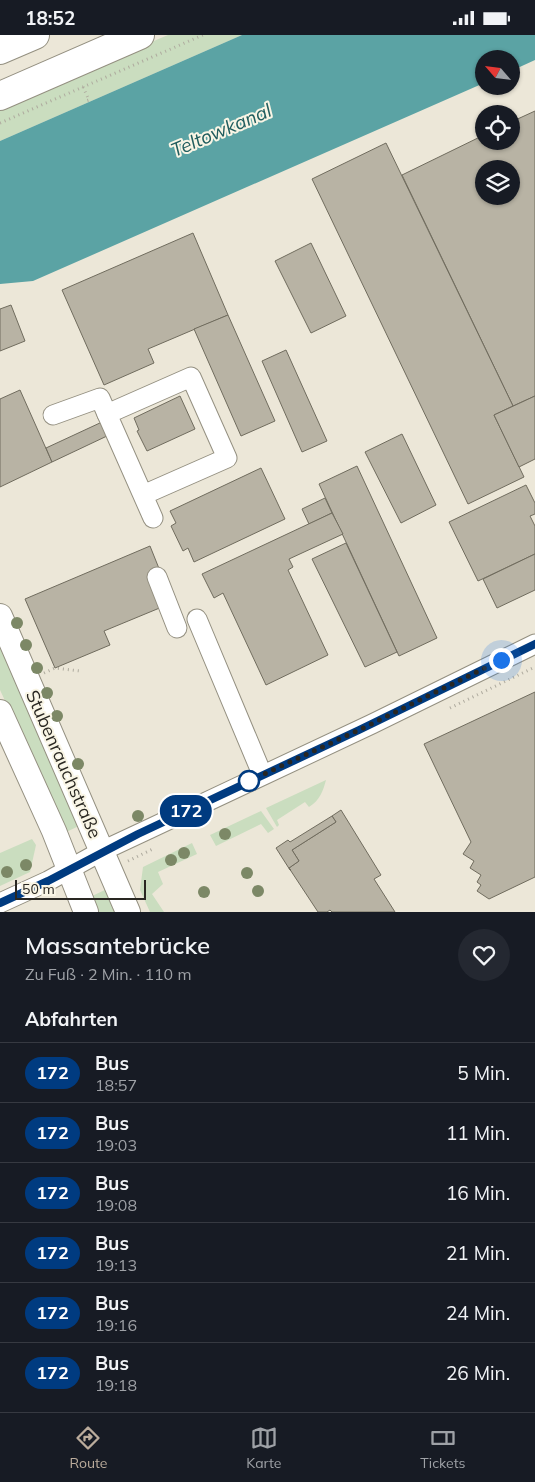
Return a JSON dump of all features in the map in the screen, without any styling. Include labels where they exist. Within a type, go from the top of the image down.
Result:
[{"type":"highway","points":[[0,50],[35,35]]},
{"type":"highway","points":[[0,96],[140,35]]},
{"type":"main road","name":"Stubenrauchstraße","points":[[0,616],[128,912]]},
{"type":"main road","name":"Stubenrauchstraße","points":[[0,712],[86,912]]},
{"type":"street","points":[[107,414],[191,377],[227,458],[143,495]]},
{"type":"street","points":[[53,415],[100,398],[153,518]]},
{"type":"street","points":[[157,577],[177,627]]},
{"type":"street","points":[[197,619],[262,774]]},
{"type":"street","points":[[0,903],[69,870],[102,851],[262,774],[359,730],[535,644]]},
{"type":"path","points":[[0,123],[203,35]]},
{"type":"path","points":[[83,87],[89,100],[86,101]]},
{"type":"path","points":[[43,673],[54,668],[80,671]]},
{"type":"green space","points":[[168,35],[242,35],[0,141],[0,106]]},
{"type":"green space","points":[[0,639],[81,825],[62,834],[25,743],[0,690]]},
{"type":"green space","points":[[326,780],[322,792],[316,801],[309,807],[305,802],[277,820],[279,825],[277,827],[266,808]]},
{"type":"green space","points":[[261,811],[274,829],[268,833],[261,824],[216,846],[210,835]]},
{"type":"green space","points":[[32,839],[36,845],[30,872],[0,886],[0,853]]},
{"type":"green space","points":[[192,843],[197,854],[158,872],[163,884],[152,894],[164,912],[150,912],[140,890],[143,867]]},
{"type":"green space","points":[[109,888],[117,912],[94,912],[88,898]]},
{"type":"water","name":"Teltowkanal","points":[[242,35],[535,35],[535,60],[520,67],[520,50],[475,50],[475,87],[33,281],[0,284],[0,141]]},
{"type":"building","points":[[535,111],[535,396],[513,406],[402,175],[475,139],[475,150],[520,150],[520,118]]},
{"type":"building","points":[[386,143],[513,406],[494,415],[524,477],[468,504],[312,179]]},
{"type":"building","points":[[193,233],[228,315],[148,349],[154,363],[104,385],[62,290]]},
{"type":"building","points":[[311,243],[346,316],[311,333],[275,261]]},
{"type":"building","points":[[11,305],[25,341],[0,351],[0,309]]},
{"type":"building","points":[[228,315],[275,421],[241,436],[194,329]]},
{"type":"building","points":[[286,350],[327,441],[302,452],[262,361]]},
{"type":"building","points":[[20,390],[52,462],[0,487],[0,399]]},
{"type":"building","points":[[180,396],[195,429],[147,451],[137,431],[139,430],[134,418]]},
{"type":"building","points":[[535,396],[535,459],[519,467],[494,415]]},
{"type":"building","points":[[102,422],[107,436],[52,462],[46,448]]},
{"type":"building","points":[[402,434],[436,505],[401,523],[365,452]]},
{"type":"building","points":[[357,466],[437,638],[399,656],[319,484]]},
{"type":"building","points":[[261,468],[285,519],[194,562],[188,548],[183,551],[171,526],[176,523],[170,511]]},
{"type":"building","points":[[526,485],[535,503],[535,514],[530,516],[535,526],[535,554],[478,581],[449,522]]},
{"type":"building","points":[[325,498],[332,513],[309,524],[302,509]]},
{"type":"building","points":[[332,513],[343,534],[289,559],[293,567],[288,570],[328,655],[266,685],[223,593],[214,598],[202,574]]},
{"type":"building","points":[[346,543],[397,652],[365,667],[312,559]]},
{"type":"building","points":[[150,546],[160,571],[162,607],[104,631],[110,645],[55,668],[25,599]]},
{"type":"building","points":[[535,554],[535,590],[497,608],[483,579]]},
{"type":"building","points":[[535,692],[535,877],[489,899],[477,891],[481,885],[477,882],[481,875],[470,868],[474,861],[463,854],[471,842],[424,744]]},
{"type":"building","points":[[341,810],[381,875],[374,879],[395,912],[332,912],[330,910],[318,912],[289,868],[299,861],[292,850],[336,822],[332,816]]},
{"type":"building","points":[[332,816],[336,822],[292,850],[299,861],[289,868],[290,870],[276,848],[288,840],[290,842]]},
{"type":"bus line","name":"172","points":[[0,903],[48,881],[83,861],[138,834],[359,730],[535,644]]},
{"type":"route","points":[[249,781],[359,730],[501,660]]}]
